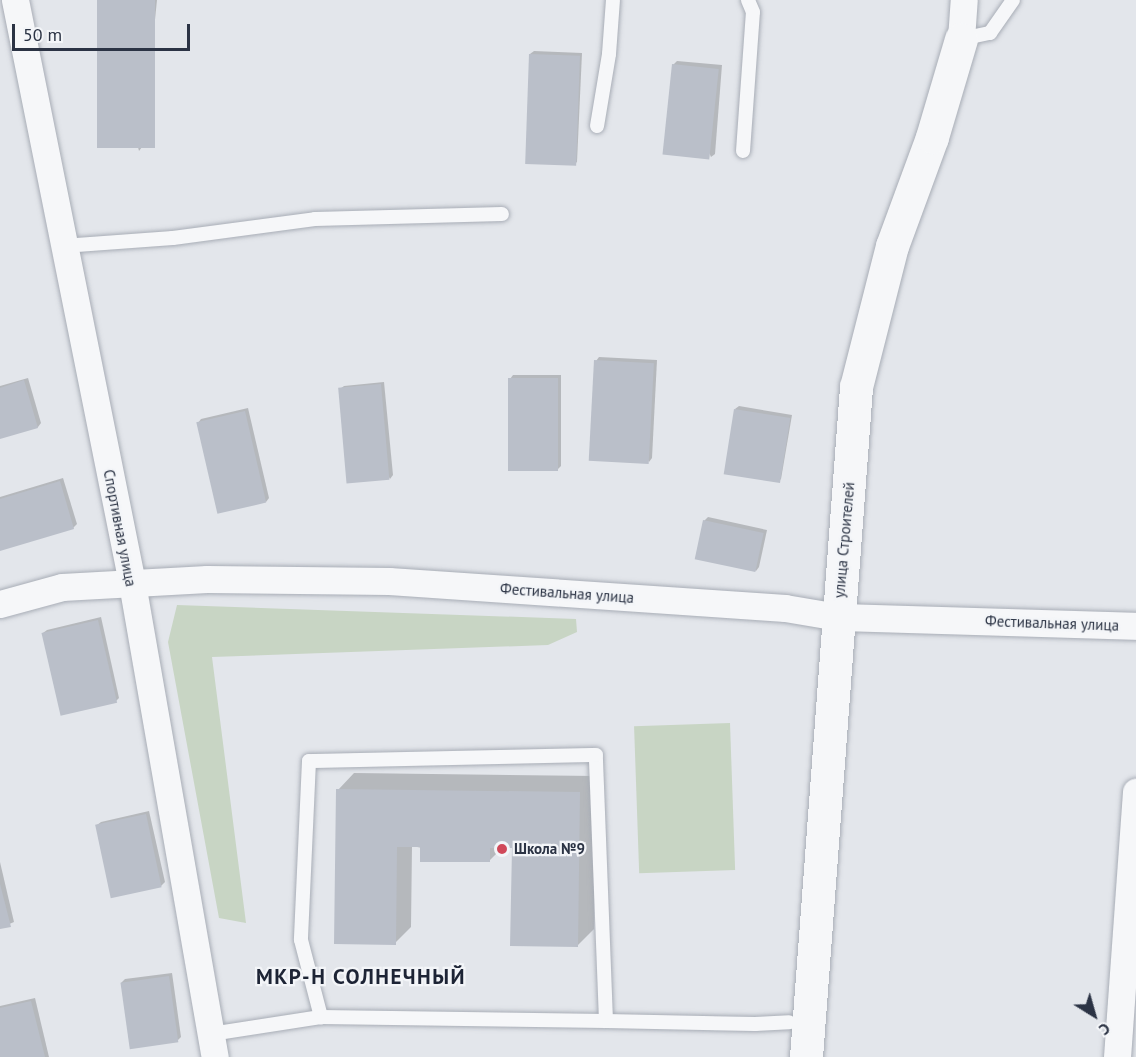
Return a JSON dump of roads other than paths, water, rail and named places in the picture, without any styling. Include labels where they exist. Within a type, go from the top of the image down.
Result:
[{"type":"street","name":"Спортивная улица","points":[[15,0],[132,583],[213,1045]]},
{"type":"street","points":[[961,39],[964,0]]},
{"type":"street","name":"улица Строителей","points":[[806,1057],[837,617],[856,387],[892,246],[932,137],[961,39]]},
{"type":"street","name":"Фестивальная улица","points":[[0,604],[62,587],[207,579],[389,581],[785,608],[837,617],[1136,626]]},
{"type":"street","points":[[1117,1057],[1136,792]]},
{"type":"lane","points":[[597,126],[609,54],[613,0]]},
{"type":"lane","points":[[743,151],[753,12],[748,0]]},
{"type":"lane","points":[[961,39],[990,33],[1013,0]]},
{"type":"lane","points":[[63,246],[173,238],[315,219],[502,213]]},
{"type":"lane","points":[[321,1017],[301,940],[309,761],[596,755],[606,1021]]},
{"type":"lane","points":[[213,1045],[321,1017],[789,1022]]},
{"type":"place","name":"Школа №9","points":[[502,849]]},
{"type":"district","name":"МКР-Н СОЛНЕЧНЫЙ","points":[[361,977]]}]
